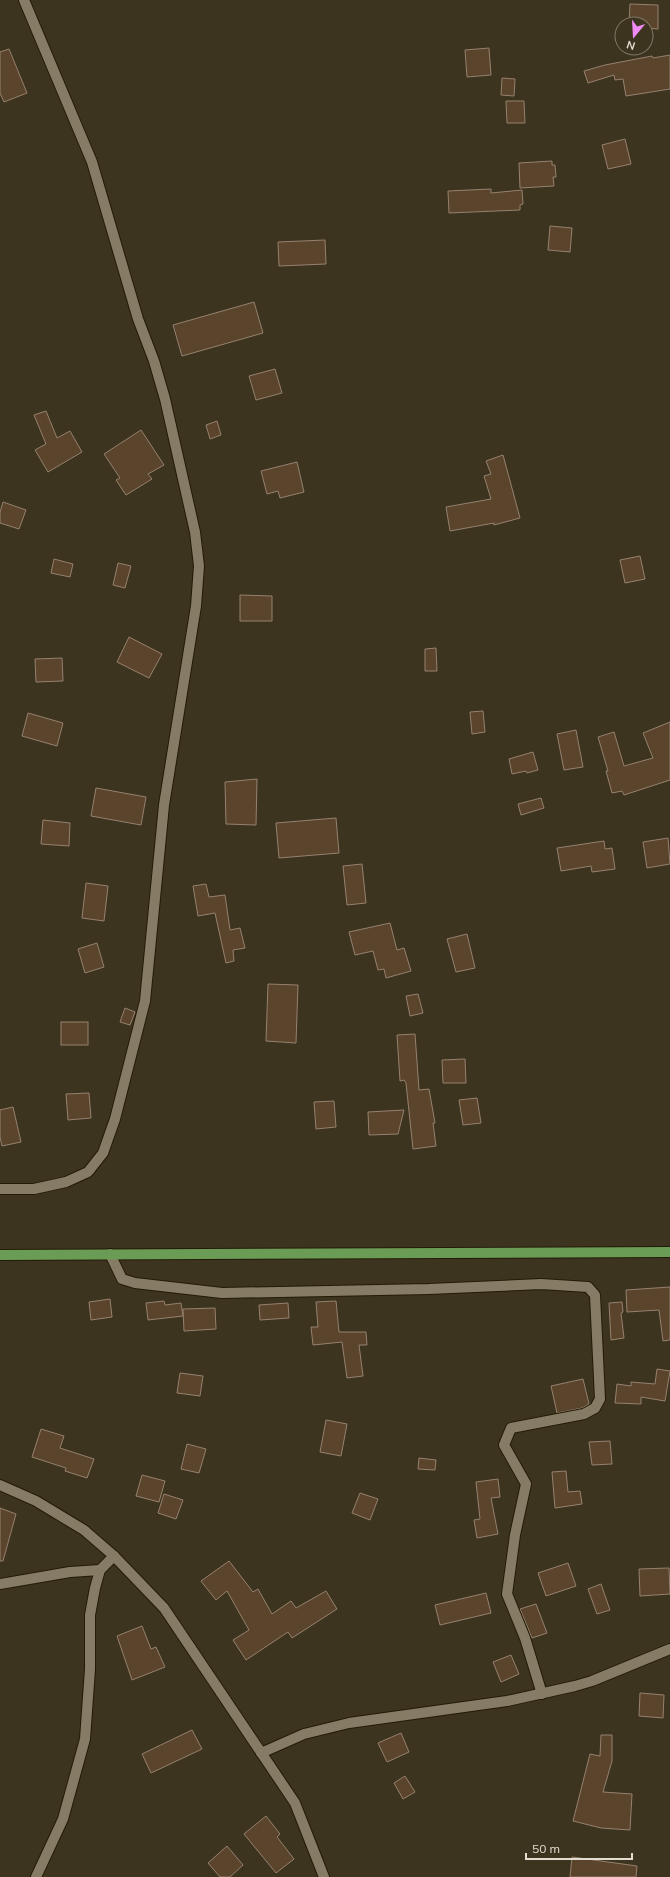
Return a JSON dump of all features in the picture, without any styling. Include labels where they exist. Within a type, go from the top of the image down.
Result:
[{"type":"main road","points":[[0,1255],[670,1252]]},
{"type":"street","points":[[0,1189],[34,1189],[66,1182],[88,1172],[103,1153],[115,1119],[145,1001],[164,806],[196,606],[199,566],[193,525],[165,399],[154,361],[138,319],[92,162],[24,0]]},
{"type":"street","points":[[110,1254],[122,1279],[134,1283],[222,1293],[429,1289],[542,1284],[588,1287],[594,1295],[600,1399],[598,1404],[595,1408],[584,1414],[511,1428],[504,1445],[526,1484],[515,1535],[508,1594],[525,1638],[542,1694]]},
{"type":"street","points":[[0,1485],[25,1495],[84,1530],[114,1556],[164,1608],[295,1803],[324,1877]]},
{"type":"street","points":[[36,1877],[63,1819],[85,1739],[90,1669],[90,1615],[100,1570],[114,1556]]},
{"type":"street","points":[[0,1584],[70,1572],[100,1570]]},
{"type":"street","points":[[261,1752],[304,1734],[349,1723],[507,1701],[542,1694],[592,1681],[670,1649]]},
{"type":"building","points":[[630,4],[658,5],[658,29],[654,29],[654,16],[629,16]]},
{"type":"building","points":[[489,48],[491,75],[467,77],[465,50]]},
{"type":"building","points":[[9,49],[27,93],[4,102],[0,93],[0,52]]},
{"type":"building","points":[[670,55],[670,89],[626,96],[623,79],[615,80],[614,75],[588,83],[584,71],[605,65],[652,56],[653,58]]},
{"type":"building","points":[[502,78],[515,79],[514,96],[501,95]]},
{"type":"building","points":[[506,101],[524,101],[525,123],[507,123]]},
{"type":"building","points":[[625,139],[631,164],[608,169],[602,145]]},
{"type":"building","points":[[552,161],[552,165],[555,165],[556,177],[553,177],[554,186],[520,188],[519,163]]},
{"type":"building","points":[[491,189],[491,193],[522,190],[523,204],[520,205],[520,210],[449,213],[448,191]]},
{"type":"building","points":[[550,226],[572,228],[570,252],[548,250]]},
{"type":"building","points":[[325,240],[326,264],[279,266],[278,242]]},
{"type":"building","points":[[254,302],[263,333],[182,356],[173,325]]},
{"type":"building","points":[[275,369],[282,393],[256,400],[249,376]]},
{"type":"building","points":[[46,411],[57,438],[70,431],[82,452],[48,472],[35,450],[46,444],[34,415]]},
{"type":"building","points":[[217,421],[221,435],[210,439],[206,425]]},
{"type":"building","points":[[141,430],[164,465],[148,474],[152,479],[126,495],[116,480],[120,478],[104,454]]},
{"type":"building","points":[[503,455],[520,518],[494,525],[494,523],[450,531],[446,507],[491,499],[484,476],[491,474],[486,461]]},
{"type":"building","points":[[297,462],[304,492],[280,498],[278,491],[267,494],[261,471]]},
{"type":"building","points":[[3,502],[26,510],[19,529],[0,523],[0,512]]},
{"type":"building","points":[[640,556],[645,579],[625,583],[620,560]]},
{"type":"building","points":[[54,559],[73,564],[70,577],[51,573]]},
{"type":"building","points":[[118,563],[131,566],[125,588],[113,585]]},
{"type":"building","points":[[240,595],[272,596],[272,621],[240,621]]},
{"type":"building","points":[[129,637],[162,654],[149,678],[117,662]]},
{"type":"building","points":[[436,648],[437,671],[425,671],[425,649]]},
{"type":"building","points":[[62,658],[63,681],[36,682],[35,659]]},
{"type":"building","points":[[483,711],[485,732],[472,734],[470,712]]},
{"type":"building","points":[[28,713],[63,723],[57,746],[22,736]]},
{"type":"building","points":[[670,722],[670,780],[624,795],[622,791],[612,793],[606,771],[608,771],[598,737],[614,732],[624,766],[653,758],[643,733]]},
{"type":"building","points":[[576,730],[583,767],[564,770],[557,734]]},
{"type":"building","points":[[533,752],[538,770],[527,773],[526,771],[512,774],[509,759]]},
{"type":"building","points":[[257,779],[256,825],[226,824],[225,782]]},
{"type":"building","points":[[96,788],[146,797],[141,825],[91,816]]},
{"type":"building","points":[[541,798],[544,808],[521,815],[518,804]]},
{"type":"building","points":[[336,818],[339,853],[279,858],[276,823]]},
{"type":"building","points":[[43,820],[70,823],[69,846],[41,844]]},
{"type":"building","points":[[668,838],[670,864],[647,868],[643,842]]},
{"type":"building","points":[[604,841],[605,849],[612,848],[615,869],[592,872],[591,866],[561,871],[557,848]]},
{"type":"building","points":[[362,864],[366,903],[347,905],[343,866]]},
{"type":"building","points":[[86,883],[108,886],[104,921],[82,918]]},
{"type":"building","points":[[206,884],[209,897],[225,895],[230,930],[240,928],[245,948],[233,950],[234,961],[226,963],[215,913],[198,916],[193,886]]},
{"type":"building","points":[[390,923],[397,950],[404,948],[411,971],[386,978],[384,969],[378,970],[373,951],[355,955],[349,932]]},
{"type":"building","points":[[467,934],[475,968],[456,972],[447,939]]},
{"type":"building","points":[[97,943],[104,967],[85,973],[78,949]]},
{"type":"building","points":[[268,984],[298,985],[296,1043],[266,1041]]},
{"type":"building","points":[[418,994],[423,1013],[410,1016],[406,996]]},
{"type":"building","points":[[125,1008],[135,1012],[130,1025],[120,1022]]},
{"type":"building","points":[[61,1022],[88,1022],[88,1045],[61,1045]]},
{"type":"building","points":[[415,1034],[419,1090],[429,1089],[435,1123],[433,1123],[436,1146],[413,1149],[406,1083],[404,1080],[400,1081],[397,1035]]},
{"type":"building","points":[[465,1059],[466,1083],[443,1083],[442,1060]]},
{"type":"building","points":[[89,1093],[91,1118],[68,1120],[66,1094]]},
{"type":"building","points":[[477,1098],[481,1123],[463,1125],[459,1100]]},
{"type":"building","points":[[334,1101],[336,1127],[316,1129],[314,1102]]},
{"type":"building","points":[[13,1107],[21,1142],[2,1146],[0,1137],[0,1110]]},
{"type":"building","points":[[404,1110],[398,1134],[369,1135],[368,1112]]},
{"type":"building","points":[[670,1287],[670,1340],[663,1341],[659,1310],[627,1312],[626,1290]]},
{"type":"building","points":[[110,1299],[112,1317],[91,1320],[89,1302]]},
{"type":"building","points":[[164,1301],[165,1305],[181,1303],[183,1316],[148,1320],[146,1303]]},
{"type":"building","points":[[336,1301],[339,1332],[366,1332],[367,1345],[359,1345],[363,1376],[347,1378],[342,1342],[313,1345],[311,1327],[318,1327],[316,1302]]},
{"type":"building","points":[[622,1302],[623,1312],[621,1313],[624,1338],[611,1340],[609,1303]]},
{"type":"building","points":[[288,1303],[289,1318],[260,1320],[259,1305]]},
{"type":"building","points":[[215,1308],[216,1329],[184,1331],[183,1309]]},
{"type":"building","points":[[657,1369],[670,1371],[665,1401],[641,1397],[641,1404],[615,1403],[617,1384],[631,1386],[631,1382],[655,1384]]},
{"type":"building","points":[[180,1373],[203,1376],[200,1396],[177,1393]]},
{"type":"building","points":[[583,1379],[589,1404],[582,1408],[557,1413],[551,1386]]},
{"type":"building","points":[[326,1420],[347,1424],[341,1456],[320,1452]]},
{"type":"building","points":[[41,1429],[64,1436],[60,1448],[94,1459],[87,1478],[65,1471],[66,1468],[32,1457]]},
{"type":"building","points":[[610,1441],[612,1464],[592,1465],[589,1442]]},
{"type":"building","points":[[187,1444],[206,1449],[199,1473],[181,1469]]},
{"type":"building","points":[[419,1458],[436,1460],[435,1470],[418,1469]]},
{"type":"building","points":[[566,1471],[568,1492],[580,1491],[582,1504],[555,1508],[552,1472]]},
{"type":"building","points":[[142,1475],[165,1481],[159,1502],[136,1496]]},
{"type":"building","points":[[498,1479],[500,1497],[491,1498],[498,1534],[477,1538],[474,1520],[480,1519],[476,1482]]},
{"type":"building","points":[[360,1493],[378,1499],[370,1520],[352,1513]]},
{"type":"building","points":[[164,1494],[183,1500],[176,1519],[158,1513]]},
{"type":"building","points":[[0,1508],[16,1514],[3,1561],[0,1561]]},
{"type":"building","points":[[229,1561],[253,1592],[258,1589],[272,1614],[291,1601],[296,1608],[326,1591],[337,1609],[292,1638],[288,1632],[246,1660],[233,1640],[249,1630],[227,1591],[216,1600],[201,1581]]},
{"type":"building","points":[[568,1563],[576,1586],[546,1596],[538,1573]]},
{"type":"building","points":[[669,1568],[670,1594],[640,1596],[639,1569]]},
{"type":"building","points":[[601,1584],[610,1610],[597,1614],[588,1589]]},
{"type":"building","points":[[486,1593],[491,1613],[440,1625],[435,1605]]},
{"type":"building","points":[[536,1604],[547,1633],[532,1638],[520,1609]]},
{"type":"building","points":[[142,1626],[151,1649],[156,1647],[165,1667],[132,1680],[117,1636]]},
{"type":"building","points":[[511,1655],[519,1674],[501,1682],[493,1662]]},
{"type":"building","points":[[640,1693],[664,1695],[663,1718],[639,1716]]},
{"type":"building","points":[[192,1730],[202,1749],[151,1773],[142,1754]]},
{"type":"building","points":[[401,1733],[409,1752],[387,1762],[378,1743]]},
{"type":"building","points":[[601,1735],[612,1735],[612,1761],[603,1792],[632,1794],[630,1830],[601,1828],[573,1821],[590,1754],[600,1756]]},
{"type":"building","points":[[405,1776],[415,1792],[403,1799],[394,1783]]},
{"type":"building","points":[[266,1816],[280,1834],[277,1837],[294,1859],[276,1873],[244,1834]]},
{"type":"building","points":[[227,1846],[243,1865],[230,1877],[220,1877],[208,1863]]},
{"type":"building","points":[[572,1857],[637,1866],[636,1877],[570,1877]]}]
